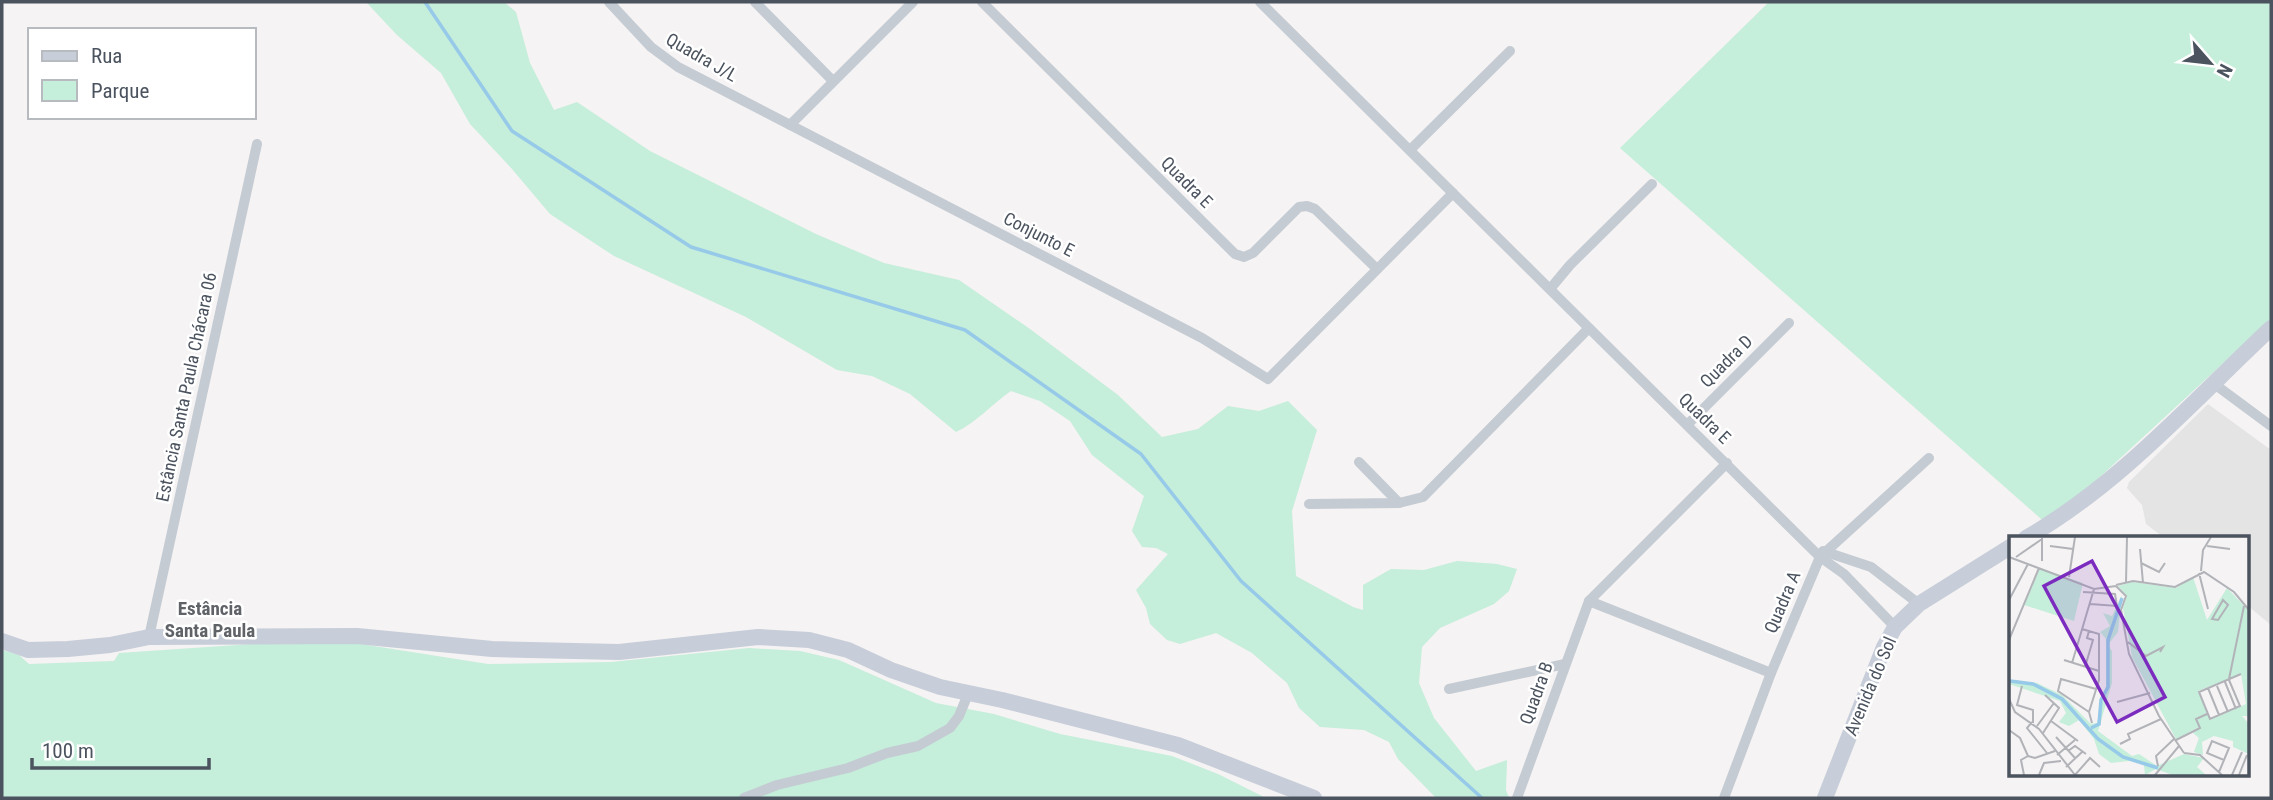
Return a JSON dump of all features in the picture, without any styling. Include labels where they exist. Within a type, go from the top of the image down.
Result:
[{"type":"street","name":"Quadra J/L","points":[[609,2],[651,47],[678,66],[790,125]]},
{"type":"street","points":[[755,2],[833,81]]},
{"type":"street","points":[[790,125],[913,2]]},
{"type":"street","name":"Quadra E","points":[[982,2],[1235,254],[1244,257],[1253,253],[1299,207],[1307,206],[1315,208],[1377,269]]},
{"type":"street","name":"Quadra E","points":[[1260,2],[1411,149],[1588,329],[1844,573],[1895,628]]},
{"type":"street","points":[[1411,149],[1510,51]]},
{"type":"street","name":"Conjunto E","points":[[790,125],[1202,338],[1268,379],[1377,269]]},
{"type":"street","name":"Estância Santa Paula Chácara 06","points":[[149,637],[257,144]]},
{"type":"street","points":[[1550,289],[1577,257],[1652,184]]},
{"type":"street","points":[[1377,269],[1453,194]]},
{"type":"street","name":"Quadra D","points":[[1688,424],[1789,323]]},
{"type":"street","points":[[2028,536],[2085,500],[2112,479],[2271,328]]},
{"type":"street","points":[[1308,504],[1399,503],[1423,498],[1588,329]]},
{"type":"street","points":[[2213,383],[2271,426]]},
{"type":"street","name":"Quadra A","points":[[1724,798],[1820,553],[1929,458]]},
{"type":"street","points":[[1359,462],[1399,503]]},
{"type":"street","name":"Quadra B","points":[[1517,798],[1589,601],[1727,463]]},
{"type":"street","name":"Avenida do Sol","points":[[1825,798],[1884,647],[1895,628],[1919,604],[2009,548]]},
{"type":"street","points":[[1820,553],[1871,567],[1919,604]]},
{"type":"street","points":[[1589,601],[1772,673]]},
{"type":"street","points":[[2,641],[28,650],[110,645],[149,637],[357,636],[492,649],[619,652],[758,637],[808,640],[848,650],[891,670],[940,687],[1178,745],[1314,798]]},
{"type":"street","points":[[1450,689],[1565,664]]},
{"type":"street","points":[[744,798],[777,785],[848,768],[887,753],[918,747],[950,728],[959,716],[968,694]]},
{"type":"shaded area","points":[[2208,404],[2271,450],[2271,625],[2248,606],[2248,536],[2162,536],[2146,524],[2142,505],[2127,488],[2129,482]]},
{"type":"green space","points":[[366,2],[504,2],[516,12],[530,63],[554,110],[577,102],[650,151],[816,234],[884,263],[959,280],[1118,395],[1162,437],[1198,429],[1228,406],[1259,411],[1288,401],[1317,430],[1292,511],[1296,576],[1363,610],[1363,585],[1391,569],[1424,570],[1457,561],[1497,564],[1517,569],[1509,591],[1494,604],[1440,628],[1422,647],[1419,683],[1434,718],[1476,771],[1507,760],[1506,790],[1509,798],[1436,798],[1398,759],[1389,742],[1364,730],[1320,727],[1299,708],[1287,683],[1252,653],[1216,633],[1180,644],[1167,640],[1150,624],[1146,608],[1136,590],[1168,554],[1156,548],[1142,547],[1132,531],[1144,496],[1092,455],[1070,421],[1040,401],[1011,391],[956,432],[910,394],[872,376],[837,370],[746,317],[614,256],[550,214],[470,124],[441,73],[397,35]]},
{"type":"green space","points":[[1769,2],[2271,2],[2271,319],[2048,525],[1620,148]]},
{"type":"green space","points":[[295,641],[348,642],[488,664],[611,662],[749,648],[800,651],[839,660],[936,703],[994,714],[1060,734],[1172,756],[1218,774],[1266,798],[2,798],[2,650],[19,655],[29,664],[114,661],[119,653]]},
{"type":"waterway","points":[[425,2],[512,131],[691,247],[965,330],[1141,454],[1241,581],[1482,798]]},
{"type":"district","name":"Estância Santa Paula","points":[[210,619]]}]
